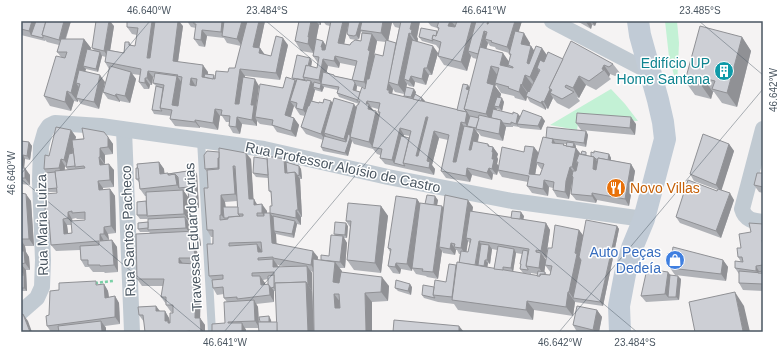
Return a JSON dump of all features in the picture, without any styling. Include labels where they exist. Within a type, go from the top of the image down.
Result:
[{"type":"main road","points":[[620,332],[619,306],[625,274],[632,248],[644,219],[664,139],[663,122],[640,35],[638,21]]},
{"type":"street","points":[[552,21],[650,72]]},
{"type":"street","name":"Rua Professor Aloísio de Castro","points":[[45,132],[49,126],[55,123],[101,126],[264,149],[388,177],[512,201],[644,219]]},
{"type":"street","points":[[763,129],[742,209],[746,218],[763,222]]},
{"type":"street","name":"Rua Santos Pacheco","points":[[124,130],[132,332]]},
{"type":"street","name":"Rua Maria Luiza","points":[[22,312],[37,298],[42,287],[43,260],[40,180],[42,146],[45,132]]},
{"type":"lane","name":"Travessa Eduardo Arias","points":[[201,140],[212,332]]},
{"type":"path","points":[[93,283],[130,280]]},
{"type":"green space","points":[[665,21],[677,21],[679,43],[677,86],[669,57]]},
{"type":"green space","points":[[611,89],[638,121],[579,118],[577,130],[550,125]]},
{"type":"building","points":[[21,21],[32,21],[29,31],[21,29]]},
{"type":"building","points":[[36,21],[46,21],[42,35],[43,38],[31,35]]},
{"type":"building","points":[[46,21],[64,21],[59,40],[42,35]]},
{"type":"building","points":[[96,21],[109,21],[104,51],[92,48]]},
{"type":"building","points":[[127,21],[152,21],[147,58],[150,58],[155,21],[178,21],[173,61],[203,65],[202,77],[215,79],[216,71],[228,72],[229,68],[235,68],[247,21],[259,21],[253,47],[260,48],[259,53],[271,56],[276,36],[283,38],[276,73],[240,69],[235,104],[239,104],[243,77],[255,79],[251,105],[254,105],[252,120],[237,117],[236,127],[229,126],[230,116],[221,115],[222,110],[215,109],[213,123],[195,120],[195,122],[170,119],[172,110],[160,108],[164,85],[153,83],[155,73],[178,75],[148,71],[147,78],[145,78],[145,83],[139,82],[141,69],[105,62],[107,50],[124,53],[125,42],[129,42],[129,45],[135,46],[138,28],[127,27]],"holes":[[[177,76],[182,77],[178,106],[172,105]],[[191,78],[197,79],[196,86],[190,85]]]},
{"type":"building","points":[[190,21],[222,21],[221,32],[202,30],[201,40],[194,39],[196,24]]},
{"type":"building","points":[[224,21],[242,21],[237,39],[222,36]]},
{"type":"building","points":[[299,21],[311,21],[308,44],[295,41]]},
{"type":"building","points":[[331,21],[343,21],[338,43],[350,45],[355,40],[361,41],[362,33],[372,34],[368,50],[370,51],[364,82],[352,80],[357,61],[335,56],[334,61],[323,59],[319,80],[303,77],[306,65],[317,68],[319,57],[313,56],[316,39],[323,41],[321,47],[322,50],[325,50]]},
{"type":"building","points":[[349,21],[360,21],[356,35],[354,36],[348,35],[347,33]]},
{"type":"building","points":[[362,21],[383,21],[381,33],[360,30]]},
{"type":"building","points":[[401,21],[412,21],[410,29],[412,30],[411,34],[409,33],[398,85],[388,82]]},
{"type":"building","points":[[439,21],[450,21],[448,26],[455,27],[457,21],[472,21],[461,62],[438,56],[441,42],[432,39],[433,35],[436,36],[439,28],[437,27]]},
{"type":"building","points":[[476,21],[488,21],[488,24],[489,21],[515,21],[507,47],[485,39],[487,32],[484,31],[478,54],[468,51]]},
{"type":"building","points":[[700,26],[742,37],[727,93],[712,89],[715,81],[703,78],[701,85],[685,81]]},
{"type":"building","points":[[421,28],[437,31],[436,36],[433,35],[433,41],[419,37]]},
{"type":"building","points":[[515,31],[524,33],[521,44],[531,46],[527,63],[529,64],[536,46],[542,48],[530,77],[525,75],[519,92],[495,83],[499,68],[491,66],[487,83],[494,85],[486,114],[464,109],[480,47],[503,53],[500,65],[513,68],[508,65],[511,54],[509,54]]},
{"type":"building","points":[[61,39],[84,39],[71,93],[67,91],[65,102],[44,96],[56,56],[65,58],[67,52],[57,52]]},
{"type":"building","points":[[386,40],[396,43],[387,90],[389,90],[389,93],[467,112],[465,123],[461,122],[453,162],[456,162],[464,126],[474,128],[469,150],[471,150],[473,141],[488,144],[488,146],[493,147],[492,159],[494,159],[492,169],[489,168],[487,173],[467,168],[466,176],[441,171],[449,135],[434,131],[427,161],[430,162],[429,168],[403,163],[411,131],[400,128],[392,160],[380,158],[382,149],[372,147],[380,112],[378,112],[380,103],[367,101],[366,104],[369,104],[368,109],[376,111],[369,142],[350,137],[357,105],[360,101],[357,101],[362,87],[365,89],[367,79],[369,79],[375,54],[383,56]],"holes":[[[426,117],[428,117],[418,156],[416,156]]]},
{"type":"building","points":[[412,40],[433,46],[427,68],[424,68],[422,79],[411,76],[409,81],[404,79]]},
{"type":"building","points":[[571,41],[613,64],[609,67],[604,65],[602,69],[604,70],[589,81],[579,76],[573,88],[566,85],[565,87],[574,92],[562,99],[550,93],[552,90],[549,88]]},
{"type":"building","points":[[87,49],[100,52],[96,69],[83,66]]},
{"type":"building","points":[[548,52],[563,59],[544,102],[542,101],[541,103],[526,96],[540,70],[537,68],[540,60],[544,62]]},
{"type":"building","points":[[297,55],[310,58],[308,66],[306,65],[303,77],[305,80],[292,78]]},
{"type":"building","points":[[110,66],[131,72],[125,96],[116,94],[115,96],[103,92]]},
{"type":"building","points":[[79,70],[100,75],[94,102],[76,98],[80,84],[76,83]]},
{"type":"building","points":[[323,72],[353,80],[355,83],[353,90],[360,92],[358,100],[337,93],[339,87],[321,84]]},
{"type":"building","points":[[205,74],[214,75],[213,79],[204,77]]},
{"type":"building","points":[[286,77],[295,80],[285,115],[294,118],[291,131],[272,125],[273,120],[255,117],[260,84],[283,88]]},
{"type":"building","points":[[297,79],[311,81],[303,110],[296,108],[297,103],[290,101]]},
{"type":"building","points":[[314,82],[321,84],[320,89],[313,87]]},
{"type":"building","points":[[463,84],[468,85],[466,89],[469,90],[464,109],[467,112],[457,110]]},
{"type":"building","points":[[156,86],[163,88],[160,108],[162,111],[152,110]]},
{"type":"building","points":[[406,87],[414,89],[411,97],[404,96]]},
{"type":"building","points":[[415,94],[422,98],[421,101],[413,99]]},
{"type":"building","points":[[497,97],[502,98],[499,107],[494,106]]},
{"type":"building","points":[[334,98],[354,104],[344,139],[324,133]]},
{"type":"building","points":[[324,99],[331,101],[321,134],[301,127],[311,101],[323,103]]},
{"type":"building","points":[[493,109],[518,114],[516,124],[511,122],[511,124],[503,123],[501,120],[491,118]]},
{"type":"building","points":[[523,110],[542,117],[538,126],[517,124]]},
{"type":"building","points":[[577,113],[631,117],[630,128],[576,123]]},
{"type":"building","points":[[479,115],[501,120],[499,134],[476,129]]},
{"type":"building","points":[[470,116],[479,118],[476,128],[467,126]]},
{"type":"building","points":[[56,127],[71,130],[64,160],[61,159],[59,168],[44,169],[45,155],[49,156]]},
{"type":"building","points":[[547,127],[586,131],[584,143],[546,138]]},
{"type":"building","points":[[82,128],[104,132],[108,137],[108,147],[100,148],[99,157],[100,165],[109,164],[110,180],[98,181],[99,190],[110,189],[111,226],[104,227],[104,234],[100,234],[100,241],[112,240],[114,265],[88,265],[88,260],[81,260],[80,246],[99,245],[99,241],[51,245],[49,220],[46,220],[44,194],[57,193],[55,171],[85,168],[84,166],[75,167],[72,140],[84,139]],"holes":[[[72,211],[72,213],[85,212],[85,220],[71,221],[72,233],[64,234],[63,219],[68,218],[68,212]]]},
{"type":"building","points":[[348,134],[350,135],[350,138],[345,153],[321,147],[324,136],[346,142]]},
{"type":"building","points":[[703,134],[729,144],[716,185],[690,174]]},
{"type":"building","points":[[401,136],[409,138],[403,163],[405,166],[394,163]]},
{"type":"building","points":[[543,137],[553,139],[552,143],[564,144],[563,145],[576,148],[572,167],[570,167],[566,181],[565,192],[553,190],[554,182],[544,180],[543,189],[527,186],[529,176],[498,170],[502,147],[524,152],[525,146],[534,147],[529,174],[540,175],[544,164],[536,162]]},
{"type":"building","points":[[21,141],[29,142],[27,156],[23,155],[22,165],[21,165]]},
{"type":"building","points":[[567,142],[574,143],[573,147],[566,146]]},
{"type":"building","points":[[73,148],[75,166],[66,167],[69,154],[73,153]]},
{"type":"building","points":[[219,148],[246,153],[249,199],[254,199],[254,205],[262,204],[262,213],[257,213],[257,216],[264,216],[264,213],[270,213],[272,243],[313,251],[311,265],[273,257],[258,258],[258,260],[273,259],[273,267],[307,266],[308,285],[306,282],[275,283],[276,288],[274,288],[274,272],[252,273],[252,276],[260,276],[261,285],[269,284],[270,295],[237,299],[237,297],[224,298],[223,287],[213,288],[212,280],[223,279],[223,275],[209,276],[207,244],[213,244],[213,230],[207,230],[204,188],[208,188],[207,170],[219,169]],"holes":[[[233,166],[235,166],[238,214],[243,214],[243,216],[228,217],[228,219],[220,220],[221,195],[235,194]],[[261,242],[262,252],[258,252],[257,244],[229,246],[229,243]]]},
{"type":"building","points":[[207,151],[219,152],[218,168],[205,169],[204,155]]},
{"type":"building","points":[[582,151],[586,152],[586,155],[581,154]]},
{"type":"building","points":[[594,151],[609,154],[608,160],[598,158],[598,160],[591,156],[591,152],[594,153]]},
{"type":"building","points":[[579,154],[594,157],[593,169],[596,170],[598,158],[631,164],[625,199],[592,193],[592,196],[571,194],[573,171],[576,171],[578,162],[576,162]]},
{"type":"building","points":[[267,156],[284,159],[285,173],[295,172],[298,210],[296,210],[296,218],[270,213],[270,206],[272,206],[271,191],[269,191]]},
{"type":"building","points":[[254,157],[267,159],[268,175],[253,173]]},
{"type":"building","points":[[159,162],[160,174],[175,174],[177,185],[140,189],[137,164]]},
{"type":"building","points":[[286,162],[299,166],[298,176],[295,172],[287,173]]},
{"type":"building","points":[[21,168],[25,168],[25,178],[21,178]]},
{"type":"building","points":[[136,168],[138,168],[139,179],[136,179]]},
{"type":"building","points":[[194,170],[197,205],[189,205],[188,187],[179,188],[178,177],[175,174],[168,174]]},
{"type":"building","points":[[55,172],[57,188],[46,189],[46,173]]},
{"type":"building","points":[[757,173],[763,173],[763,187],[754,185]]},
{"type":"building","points":[[688,180],[717,191],[718,189],[730,193],[716,231],[676,217]]},
{"type":"building","points":[[183,190],[184,214],[147,216],[146,192]]},
{"type":"building","points":[[21,193],[26,194],[29,239],[21,239]]},
{"type":"building","points":[[427,195],[435,196],[434,205],[425,204]]},
{"type":"building","points":[[445,195],[468,200],[461,248],[454,247],[455,244],[451,243],[450,249],[439,247]]},
{"type":"building","points":[[396,196],[417,199],[407,264],[396,263],[395,267],[388,266],[391,249],[388,248]]},
{"type":"building","points":[[146,201],[147,215],[137,215],[137,202]]},
{"type":"building","points":[[348,203],[381,206],[375,263],[347,260],[351,221],[346,221]]},
{"type":"building","points":[[420,203],[442,206],[433,272],[412,268]]},
{"type":"building","points":[[223,207],[238,207],[238,214],[240,216],[224,218]]},
{"type":"building","points":[[470,211],[546,223],[541,251],[536,250],[536,252],[541,253],[539,268],[526,266],[529,249],[479,241],[475,265],[459,263],[461,251],[468,252],[471,239],[466,238]]},
{"type":"building","points":[[512,211],[521,212],[520,219],[511,218]]},
{"type":"building","points":[[273,216],[295,221],[292,234],[274,231]]},
{"type":"building","points":[[185,217],[186,228],[148,230],[148,219]]},
{"type":"building","points":[[586,220],[617,226],[600,302],[573,298],[581,260],[579,257]]},
{"type":"building","points":[[148,222],[148,228],[138,229],[138,223]]},
{"type":"building","points":[[335,222],[346,223],[345,235],[334,234]]},
{"type":"building","points":[[749,223],[763,224],[763,265],[756,266],[756,271],[735,268],[735,261],[743,262],[742,257],[738,257],[737,248],[741,248],[739,234],[751,232]]},
{"type":"building","points":[[555,225],[579,230],[575,253],[577,254],[566,307],[527,301],[526,310],[452,300],[457,262],[540,276],[540,274],[550,275],[552,266],[545,265],[548,248],[552,248]]},
{"type":"building","points":[[196,231],[196,239],[191,240],[191,248],[194,248],[195,258],[179,258],[179,263],[196,264],[195,318],[200,318],[201,332],[145,332],[143,315],[139,315],[138,307],[156,306],[156,311],[165,311],[165,321],[170,323],[170,313],[173,313],[173,305],[166,305],[166,297],[161,297],[164,279],[137,279],[136,234]]},
{"type":"building","points":[[331,235],[343,236],[340,262],[321,260],[321,255],[329,256]]},
{"type":"building","points":[[481,244],[489,245],[487,260],[485,260],[484,266],[478,265]]},
{"type":"building","points":[[498,246],[514,249],[511,268],[503,267],[503,270],[494,269]]},
{"type":"building","points":[[673,247],[723,260],[721,274],[670,268]]},
{"type":"building","points":[[523,250],[528,251],[526,266],[528,270],[520,269]]},
{"type":"building","points":[[21,251],[24,251],[25,263],[21,264]]},
{"type":"building","points":[[313,259],[335,262],[333,282],[339,283],[341,272],[382,277],[381,292],[365,293],[366,332],[314,332]],"holes":[[[334,294],[339,294],[340,308],[335,308]]]},
{"type":"building","points":[[449,264],[456,265],[452,297],[433,295],[435,280],[446,282]]},
{"type":"building","points":[[647,269],[668,272],[665,294],[641,296]]},
{"type":"building","points":[[762,270],[763,284],[739,283],[739,271],[762,273]]},
{"type":"building","points":[[538,271],[545,272],[545,274],[540,274],[540,276],[537,276]]},
{"type":"building","points":[[21,275],[24,275],[24,288],[21,288]]},
{"type":"building","points":[[274,275],[274,287],[271,288],[268,284],[268,276]]},
{"type":"building","points":[[670,275],[678,276],[676,297],[668,297]]},
{"type":"building","points":[[396,280],[410,284],[408,291],[395,288]]},
{"type":"building","points":[[96,281],[96,285],[104,284],[105,298],[115,296],[115,317],[47,326],[46,316],[49,315],[50,291],[59,290],[59,283]]},
{"type":"building","points":[[306,282],[308,332],[277,332],[275,283]]},
{"type":"building","points":[[423,285],[434,287],[433,295],[435,298],[422,295]]},
{"type":"building","points":[[735,292],[743,331],[695,332],[689,302]]},
{"type":"building","points":[[254,300],[255,321],[228,322],[242,323],[242,332],[212,332],[212,324],[225,323],[224,302]]},
{"type":"building","points":[[577,306],[597,310],[593,330],[573,325]]},
{"type":"building","points":[[23,314],[30,332],[21,332],[21,315]]},
{"type":"building","points":[[269,316],[269,322],[260,322],[259,317]]},
{"type":"building","points":[[394,320],[459,326],[459,332],[393,332]]},
{"type":"building","points":[[101,321],[102,332],[59,332],[58,326]]},
{"type":"building","points":[[258,322],[277,322],[277,332],[259,332]]},
{"type":"place","name":"Edifício UP Home Santana","points":[[724,71]]},
{"type":"place","name":"Novo Villas","points":[[616,188]]},
{"type":"place","name":"Auto Peças Dedeía","points":[[675,260]]}]
